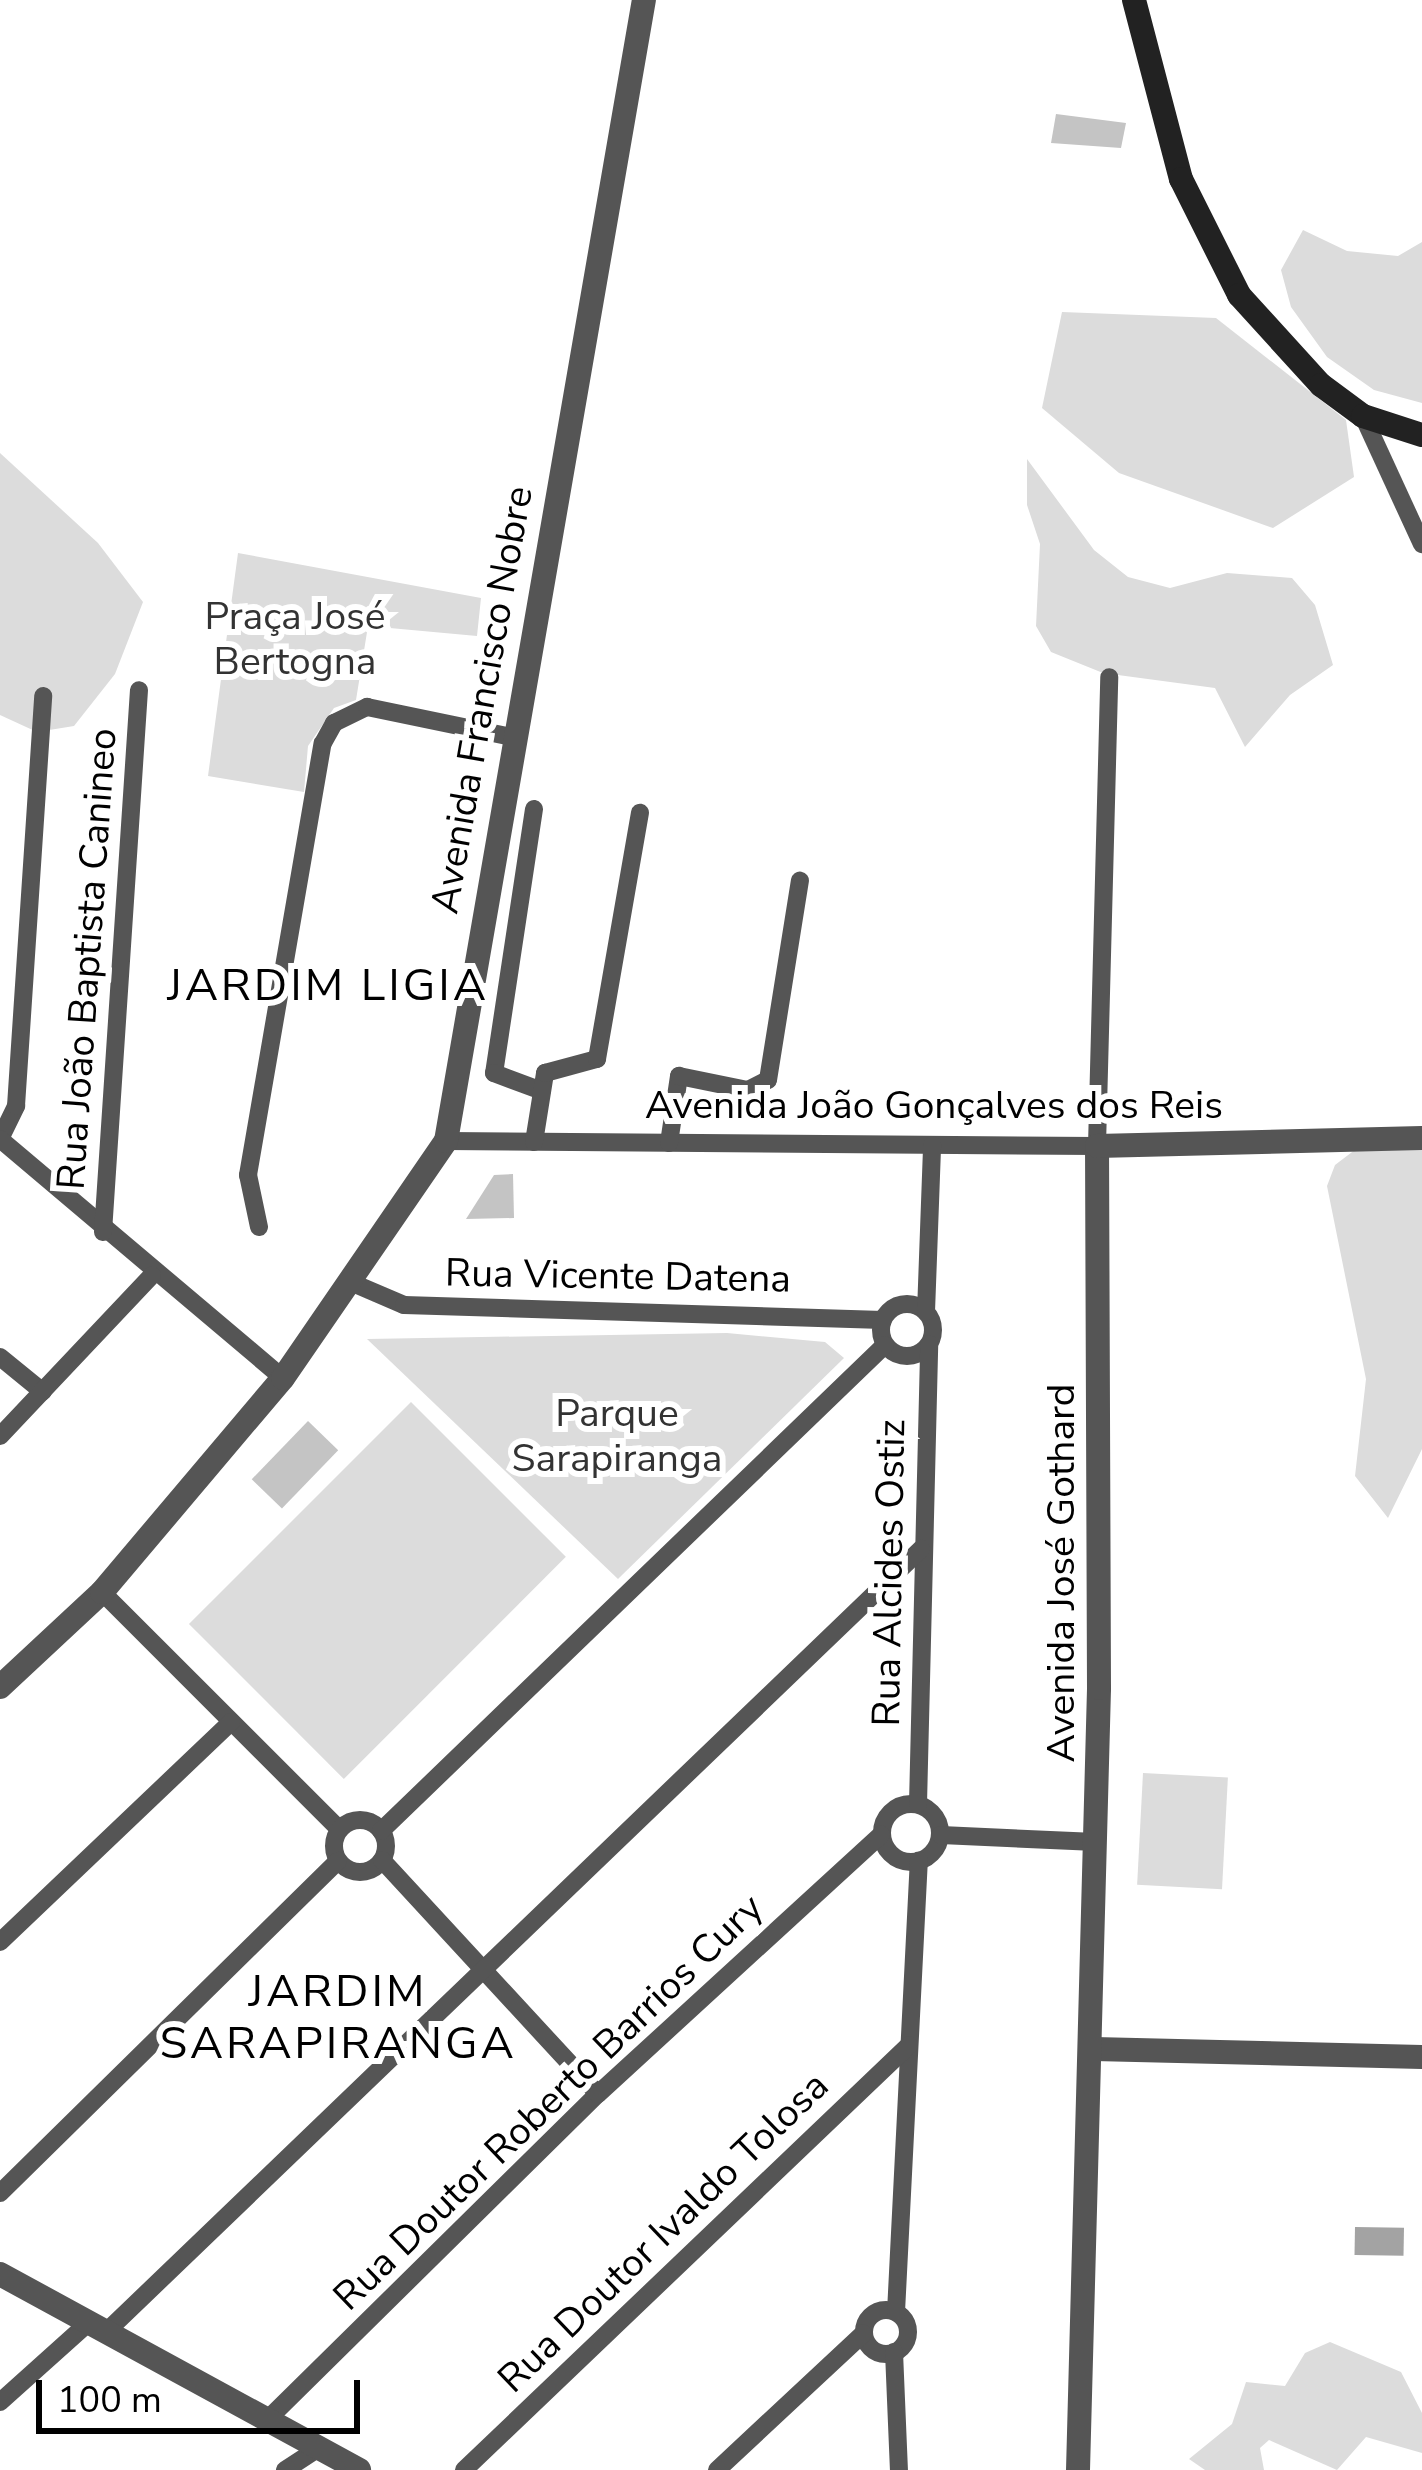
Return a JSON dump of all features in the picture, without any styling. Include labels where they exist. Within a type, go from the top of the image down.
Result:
[{"type":"main road","points":[[1134,0],[1205,237],[1284,348],[1363,416],[1422,434]]},
{"type":"street","name":"Avenida Francisco Nobre","points":[[0,1688],[102,1592],[284,1378],[355,1284],[446,1141],[512,736],[644,0]]},
{"type":"street","points":[[1363,416],[1422,544]]},
{"type":"street","name":"Avenida José Gothard","points":[[1078,2470],[1094,2049],[1097,1146],[1109,677]]},
{"type":"street","name":"Rua João Baptista Canineo","points":[[103,1232],[139,690]]},
{"type":"street","points":[[43,696],[16,1106],[0,1139],[152,1275],[284,1378]]},
{"type":"street","points":[[259,1227],[248,1175],[323,743],[334,723],[367,707],[512,736]]},
{"type":"street","points":[[534,809],[494,1073],[542,1091]]},
{"type":"street","points":[[534,1142],[542,1091],[554,1067],[597,1059],[640,813]]},
{"type":"street","points":[[669,1143],[679,1076],[748,1090],[768,1080],[800,881]]},
{"type":"street","name":"Avenida João Gonçalves dos Reis","points":[[446,1141],[1097,1146],[1422,1138]]},
{"type":"street","points":[[885,1345],[908,1357],[929,1344],[932,1145]]},
{"type":"street","points":[[0,1436],[152,1275]]},
{"type":"street","name":"Rua Vicente Datena","points":[[355,1284],[404,1305],[883,1320]]},
{"type":"street","points":[[885,1345],[883,1320],[902,1304],[926,1312]]},
{"type":"street","name":"Rua Alcides Ostiz","points":[[918,1804],[929,1344]]},
{"type":"street","points":[[598,2094],[476,1968],[382,1860],[381,1831],[885,1345]]},
{"type":"street","points":[[0,1357],[44,1392]]},
{"type":"street","points":[[0,2402],[96,2328],[921,1549]]},
{"type":"street","points":[[0,2193],[338,1861],[339,1829],[102,1592]]},
{"type":"street","points":[[0,1942],[231,1722]]},
{"type":"street","points":[[919,1861],[898,1860],[881,1835],[892,1810],[918,1804],[940,1835]]},
{"type":"street","points":[[339,1829],[362,1820],[381,1831]]},
{"type":"street","name":"Rua Doutor Roberto Barrios Cury","points":[[266,2422],[598,2094],[881,1835]]},
{"type":"street","points":[[940,1835],[1096,1842]]},
{"type":"street","points":[[899,2470],[894,2352],[908,2336],[896,2312],[919,1861],[940,1835]]},
{"type":"street","points":[[338,1861],[360,1872],[382,1860]]},
{"type":"street","name":"Rua Doutor Ivaldo Tolosa","points":[[464,2470],[909,2044]]},
{"type":"street","points":[[1094,2049],[1422,2057]]},
{"type":"street","points":[[0,2274],[359,2470]]},
{"type":"street","points":[[717,2470],[863,2334],[876,2312],[896,2312]]},
{"type":"street","points":[[863,2334],[875,2350],[894,2352]]},
{"type":"street","points":[[285,2470],[317,2449]]},
{"type":"green space","points":[[1303,230],[1347,251],[1398,256],[1422,242],[1422,403],[1374,390],[1327,357],[1291,307],[1281,270]]},
{"type":"green space","points":[[1062,312],[1216,318],[1346,420],[1354,477],[1273,528],[1119,473],[1042,408]]},
{"type":"green space","points":[[0,453],[98,543],[143,602],[115,674],[74,726],[37,732],[0,715]]},
{"type":"green space","points":[[1027,459],[1094,550],[1128,577],[1170,588],[1227,573],[1292,578],[1315,605],[1333,665],[1290,695],[1245,747],[1215,688],[1103,673],[1051,652],[1036,626],[1040,544],[1027,505]]},
{"type":"green space","name":"Praça José Bertogna","points":[[238,553],[481,598],[477,636],[368,626],[356,700],[334,708],[308,746],[304,792],[208,776]]},
{"type":"green space","points":[[1422,1133],[1422,1449],[1388,1518],[1355,1476],[1366,1379],[1327,1186],[1335,1165],[1360,1146]]},
{"type":"green space","name":"Parque Sarapiranga","points":[[727,1333],[825,1342],[844,1358],[618,1579],[367,1339]]},
{"type":"green space","points":[[411,1402],[566,1557],[344,1779],[189,1624]]},
{"type":"green space","points":[[1143,1773],[1228,1777],[1222,1889],[1137,1885]]},
{"type":"green space","points":[[1330,2342],[1401,2372],[1422,2413],[1422,2453],[1366,2437],[1337,2470],[1269,2440],[1260,2448],[1264,2470],[1205,2470],[1189,2459],[1232,2424],[1246,2382],[1285,2386],[1305,2353]]},
{"type":"shaded area","points":[[1355,2227],[1404,2228],[1404,2256],[1355,2255]]},
{"type":"building","points":[[1056,114],[1126,123],[1121,148],[1051,143]]},
{"type":"building","points":[[513,1174],[514,1218],[466,1219],[494,1175]]},
{"type":"building","points":[[308,1421],[338,1450],[282,1508],[252,1479]]},
{"type":"district","name":"JARDIM LIGIA","points":[[328,986]]},
{"type":"district","name":"JARDIM SARAPIRANGA","points":[[338,2018]]}]
